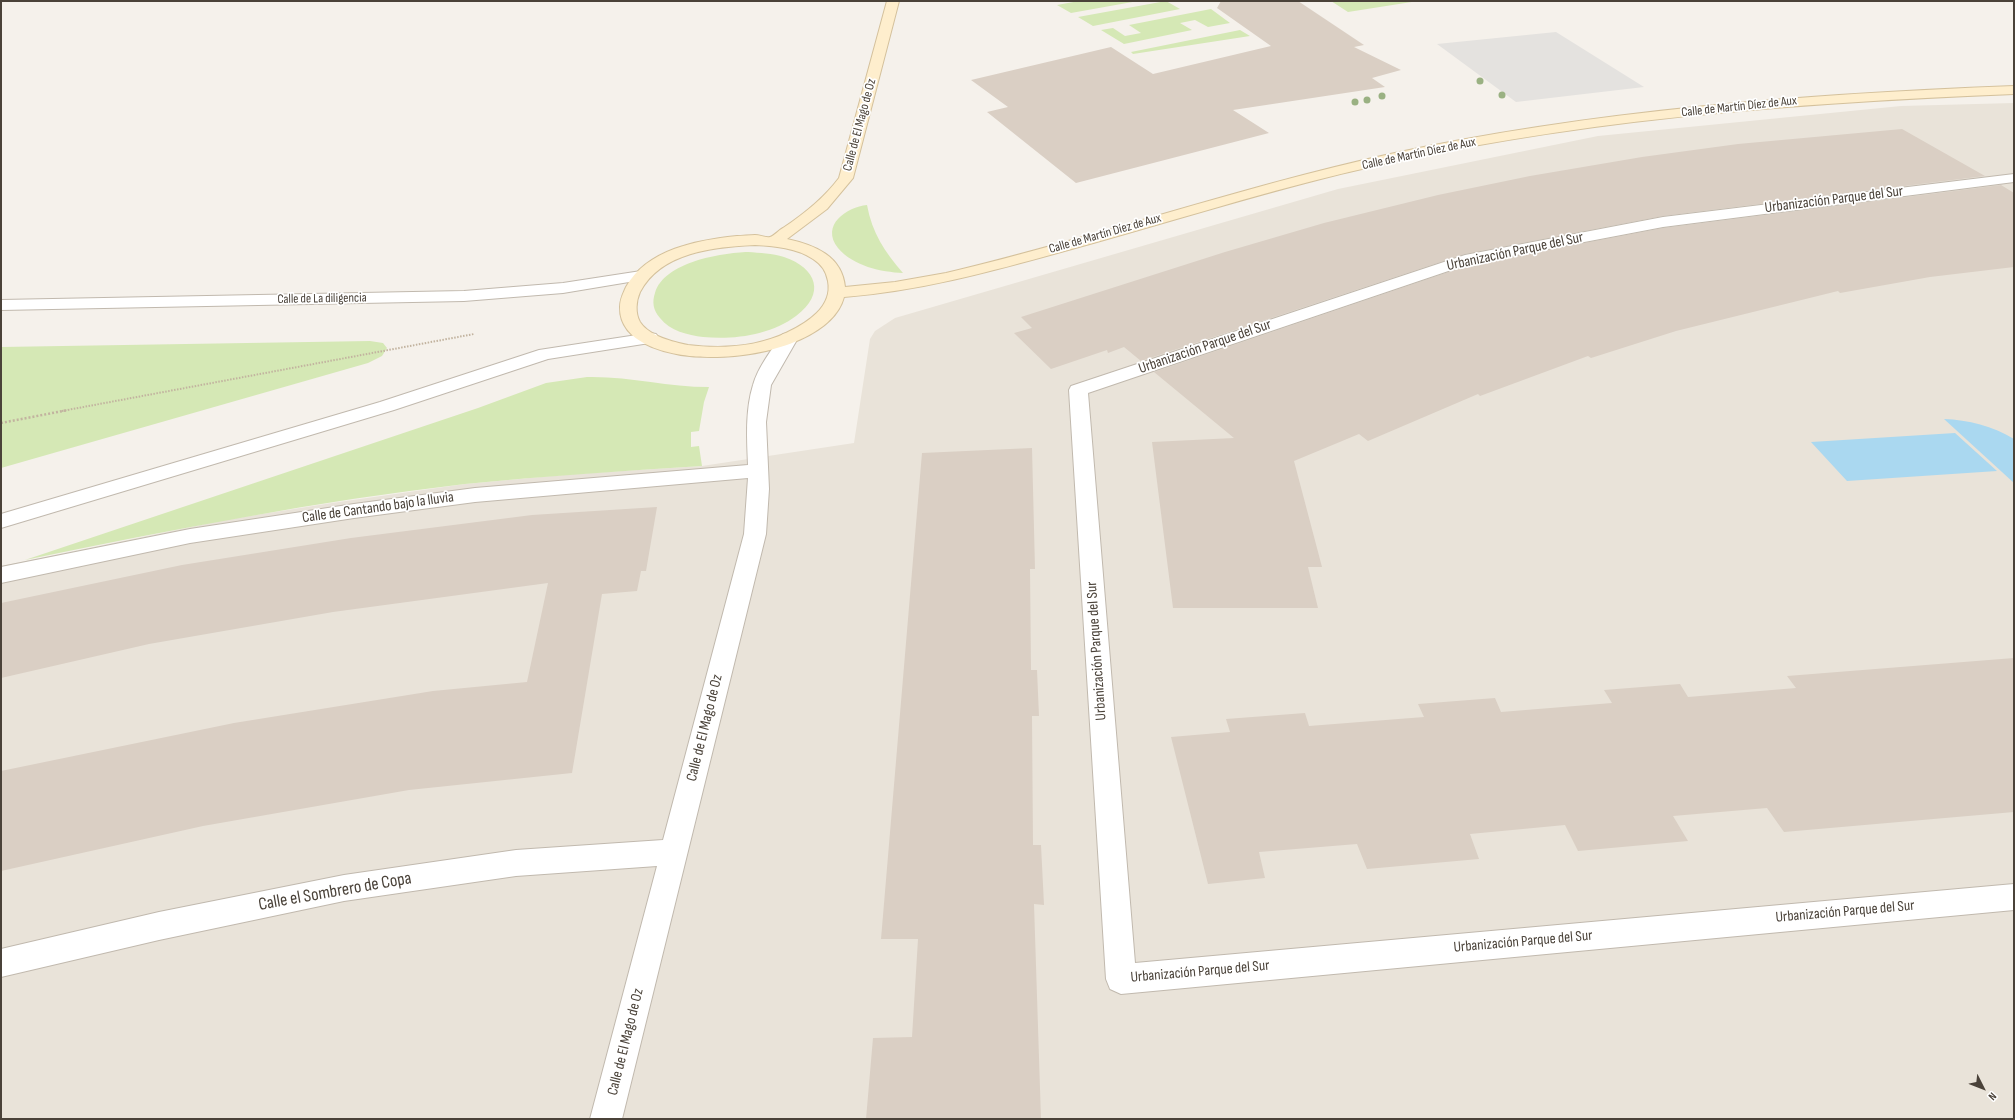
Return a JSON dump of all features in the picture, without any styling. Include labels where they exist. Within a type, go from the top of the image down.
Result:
[{"type":"street","name":"Calle de El Mago de Oz","points":[[773,242],[824,205],[833,196],[846,178],[893,1]]},
{"type":"street","name":"Calle de Martín Díez de Aux","points":[[837,293],[903,286],[963,273],[1274,186],[1392,158],[1491,139],[1575,126],[1805,100],[2014,90]]},
{"type":"street","name":"Urbanización Parque del Sur","points":[[2014,178],[1663,222],[1465,260],[1078,390],[1121,979],[2014,897]]},
{"type":"street","points":[[729,241],[773,242],[806,250],[828,263],[837,276],[837,293],[835,302],[827,313],[805,330],[789,338],[754,349],[712,352],[683,350],[650,338],[637,329],[628,314],[628,300],[632,291],[641,276],[658,263],[681,252],[729,241]]},
{"type":"street","name":"Calle de La diligencia","points":[[1,305],[464,296],[564,288],[641,276]]},
{"type":"street","points":[[1,521],[387,406],[545,354],[650,338]]},
{"type":"street","name":"Calle de El Mago de Oz","points":[[606,1119],[755,534],[759,489],[756,422],[762,385],[769,370],[789,338]]},
{"type":"street","name":"Calle de Cantando bajo la lluvia","points":[[1,575],[190,536],[354,511],[475,495],[758,471]]},
{"type":"street","name":"Calle el Sombrero de Copa","points":[[1,963],[159,926],[344,888],[516,863],[674,852]]},
{"type":"path","points":[[1,422],[386,349]]},
{"type":"shaded area","points":[[1556,32],[1644,87],[1516,102],[1437,44]]},
{"type":"shaded area","points":[[2014,103],[2014,1119],[1,1119],[1,566],[224,520],[332,503],[465,484],[574,474],[702,466],[854,443],[870,339],[875,331],[895,318],[1338,189],[1598,136],[1901,106]]},
{"type":"green space","points":[[1079,1],[1138,1],[1071,13],[1057,5]]},
{"type":"green space","points":[[1166,1],[1180,9],[1093,26],[1078,17]]},
{"type":"green space","points":[[1331,1],[1418,1],[1348,12]]},
{"type":"green space","points":[[1211,9],[1230,23],[1208,27],[1195,20],[1180,23],[1192,30],[1124,44],[1101,30],[1113,28],[1125,36],[1141,33],[1129,25]]},
{"type":"green space","points":[[1240,30],[1250,36],[1133,54],[1131,52]]},
{"type":"green space","points":[[867,205],[872,224],[880,242],[903,273],[886,271],[859,264],[844,254],[833,240],[832,232],[838,219],[844,213],[852,209]]},
{"type":"green space","points":[[748,252],[784,257],[804,268],[810,275],[814,282],[814,291],[805,308],[796,316],[775,328],[764,332],[739,337],[715,338],[680,332],[669,326],[658,315],[654,306],[655,293],[660,282],[670,274],[681,267],[709,257]]},
{"type":"green space","points":[[370,341],[383,343],[387,348],[382,356],[368,363],[1,468],[1,347]]},
{"type":"green space","points":[[587,377],[618,378],[693,387],[709,387],[704,402],[699,431],[691,432],[691,447],[699,446],[702,466],[465,484],[410,491],[244,517],[25,560],[478,408],[546,383]]},
{"type":"water","points":[[1944,419],[1980,424],[2006,434],[2014,439],[2014,483]]},
{"type":"water","points":[[1955,433],[1997,471],[1847,481],[1811,442]]},
{"type":"building","points":[[1221,1],[1298,1],[1364,45],[1354,47],[1401,70],[1372,78],[1385,87],[1233,110],[1269,133],[1076,183],[987,112],[1008,107],[971,80],[1111,47],[1153,74],[1271,46],[1217,8]]},
{"type":"building","points":[[1902,129],[1985,176],[1663,216],[1465,254],[1141,361],[1124,347],[1108,353],[1107,350],[1051,369],[1014,333],[1032,328],[1021,317],[1225,252],[1324,223],[1438,195],[1530,176],[1642,157],[1738,144]]},
{"type":"building","points":[[2001,185],[2014,193],[2014,267],[1930,277],[1840,293],[1838,291],[1676,331],[1591,358],[1588,356],[1480,396],[1478,394],[1368,441],[1359,434],[1294,461],[1322,567],[1308,567],[1318,608],[1173,608],[1152,442],[1234,438],[1154,372],[1469,265],[1663,228]]},
{"type":"building","points":[[1032,448],[1035,569],[1030,569],[1031,670],[1037,670],[1039,716],[1032,716],[1033,845],[1041,845],[1044,905],[1034,904],[1041,1119],[866,1119],[873,1038],[912,1037],[918,939],[881,939],[922,453]]},
{"type":"building","points":[[657,507],[646,571],[641,571],[637,591],[602,594],[572,773],[409,790],[203,826],[1,871],[1,771],[234,723],[433,691],[527,682],[548,583],[333,612],[149,644],[1,678],[1,603],[182,565],[351,538],[532,515]]},
{"type":"building","points":[[2014,658],[2014,812],[1784,832],[1767,808],[1673,816],[1688,841],[1578,851],[1565,825],[1470,834],[1479,859],[1367,869],[1357,844],[1259,852],[1265,878],[1208,884],[1171,737],[1230,732],[1226,719],[1305,713],[1309,726],[1424,717],[1418,704],[1495,698],[1501,712],[1612,703],[1604,690],[1680,684],[1688,697],[1796,688],[1787,676]]}]
